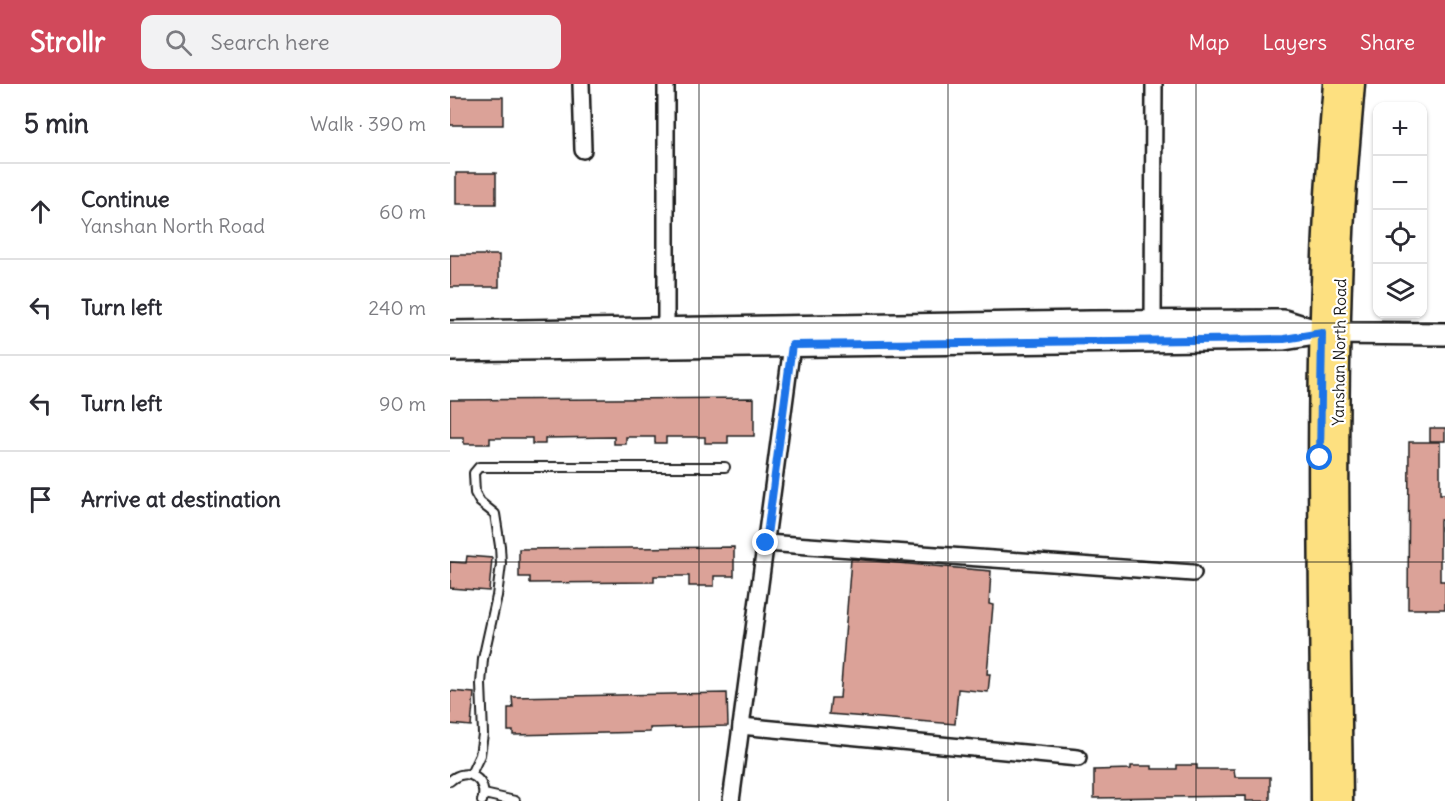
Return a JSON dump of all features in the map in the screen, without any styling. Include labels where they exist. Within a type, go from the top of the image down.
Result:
[{"type":"main road","name":"Yanshan North Road","points":[[1335,84],[1325,232],[1337,458],[1341,801]]},
{"type":"main road","name":"Yanshan North Road","points":[[1323,801],[1320,458],[1342,233],[1353,84]]},
{"type":"main road","points":[[450,332],[1284,321],[1331,333]]},
{"type":"main road","points":[[450,350],[1284,339],[1331,333],[1445,334]]},
{"type":"street","points":[[581,84],[583,150]]},
{"type":"street","points":[[666,84],[666,329]]},
{"type":"street","points":[[1154,84],[1154,322]]},
{"type":"street","points":[[731,801],[792,345]]},
{"type":"street","points":[[766,543],[1193,573]]},
{"type":"street","points":[[741,726],[1078,758]]},
{"type":"lane","points":[[471,774],[480,755],[483,734],[481,684],[483,659],[497,596],[501,564],[495,514],[480,502],[475,493],[474,472],[479,467],[725,467]]},
{"type":"lane","points":[[450,780],[458,775],[471,774],[482,784],[483,798],[515,801]]},
{"type":"building","points":[[450,97],[503,97],[503,125],[450,125]]},
{"type":"building","points":[[456,173],[496,173],[496,204],[456,204]]},
{"type":"building","points":[[450,255],[499,255],[499,287],[450,287]]},
{"type":"building","points":[[754,398],[754,436],[728,436],[728,443],[705,443],[705,437],[666,437],[666,443],[655,443],[655,437],[626,437],[626,444],[614,444],[614,437],[545,438],[545,444],[532,444],[532,438],[490,438],[490,444],[464,444],[464,438],[450,438],[450,400]]},
{"type":"building","points":[[1430,428],[1445,428],[1445,441],[1430,441]]},
{"type":"building","points":[[1409,442],[1440,442],[1440,494],[1445,494],[1445,520],[1440,520],[1440,581],[1445,581],[1445,609],[1408,609]]},
{"type":"building","points":[[734,547],[734,576],[714,576],[714,586],[689,586],[689,576],[654,576],[654,582],[530,583],[530,577],[519,577],[519,549]]},
{"type":"building","points":[[467,556],[492,558],[489,591],[450,588],[450,562],[466,563]]},
{"type":"building","points":[[851,559],[991,571],[989,604],[993,605],[987,674],[990,674],[988,692],[958,689],[955,724],[829,714],[831,698],[840,698]]},
{"type":"building","points":[[450,691],[474,693],[471,726],[450,724]]},
{"type":"building","points":[[727,693],[728,726],[650,728],[650,732],[513,735],[513,731],[508,731],[508,708],[513,708],[512,697]]},
{"type":"building","points":[[1177,765],[1197,765],[1197,769],[1234,769],[1235,777],[1270,777],[1270,801],[1246,801],[1246,796],[1094,798],[1094,770],[1131,769],[1131,766],[1177,769]]},
{"type":"route","points":[[766,543],[792,345],[1284,339],[1322,333],[1320,458]]}]
